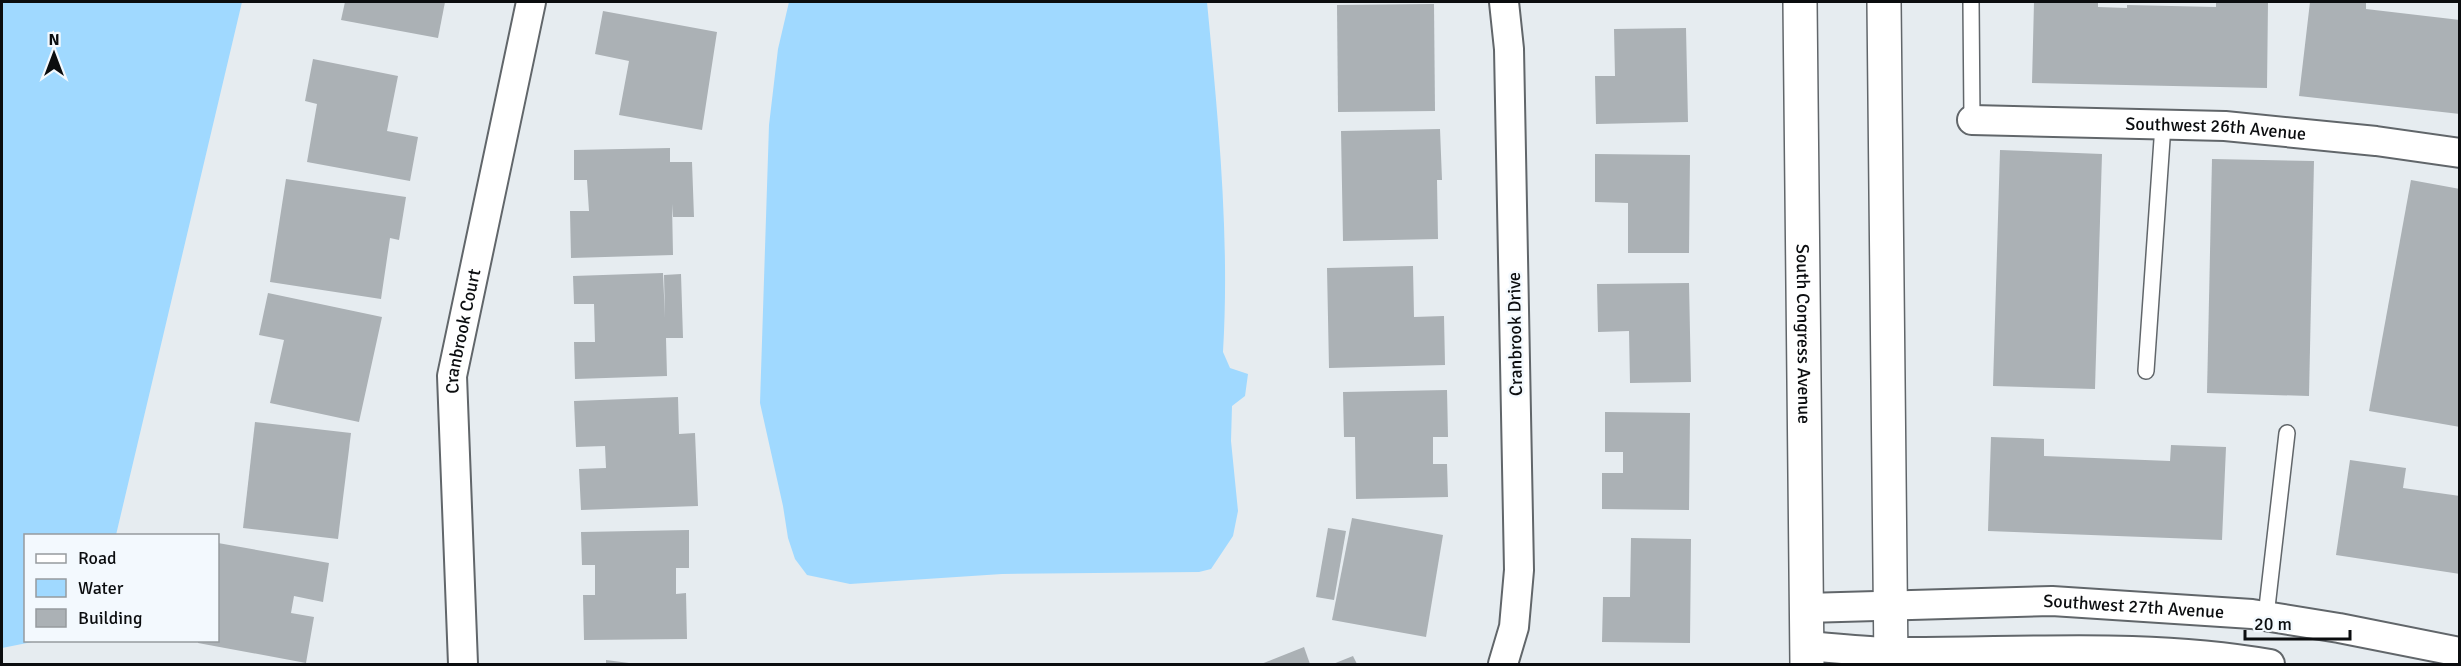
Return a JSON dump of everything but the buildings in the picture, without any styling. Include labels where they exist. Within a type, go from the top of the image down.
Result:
[{"type":"main road","name":"South Congress Avenue","points":[[1800,2],[1807,655]]},
{"type":"main road","points":[[1884,2],[1891,658]]},
{"type":"street","name":"Cranbrook Court","points":[[463,664],[452,376],[531,2]]},
{"type":"street","name":"Cranbrook Drive","points":[[1503,664],[1514,627],[1519,570],[1509,49],[1504,2]]},
{"type":"street","name":"Southwest 26th Avenue","points":[[1972,120],[2224,126],[2352,138],[2460,153]]},
{"type":"street","name":"Southwest 27th Avenue","points":[[1806,608],[2052,600],[2266,616],[2460,652]]},
{"type":"street","points":[[1807,655],[1891,658],[2081,648],[2219,656],[2270,664]]},
{"type":"lane","points":[[1971,2],[1972,120]]},
{"type":"lane","points":[[2146,371],[2163,125]]},
{"type":"lane","points":[[2266,616],[2287,433]]},
{"type":"water","points":[[2,2],[242,2],[116,534],[24,534],[24,642],[32,642],[2,648]]},
{"type":"water","points":[[789,2],[1207,2],[1224,220],[1223,352],[1230,368],[1248,374],[1245,396],[1232,406],[1231,441],[1238,511],[1233,536],[1211,569],[1199,572],[1002,574],[850,584],[807,575],[795,559],[788,538],[760,403],[769,125],[778,49]]}]
